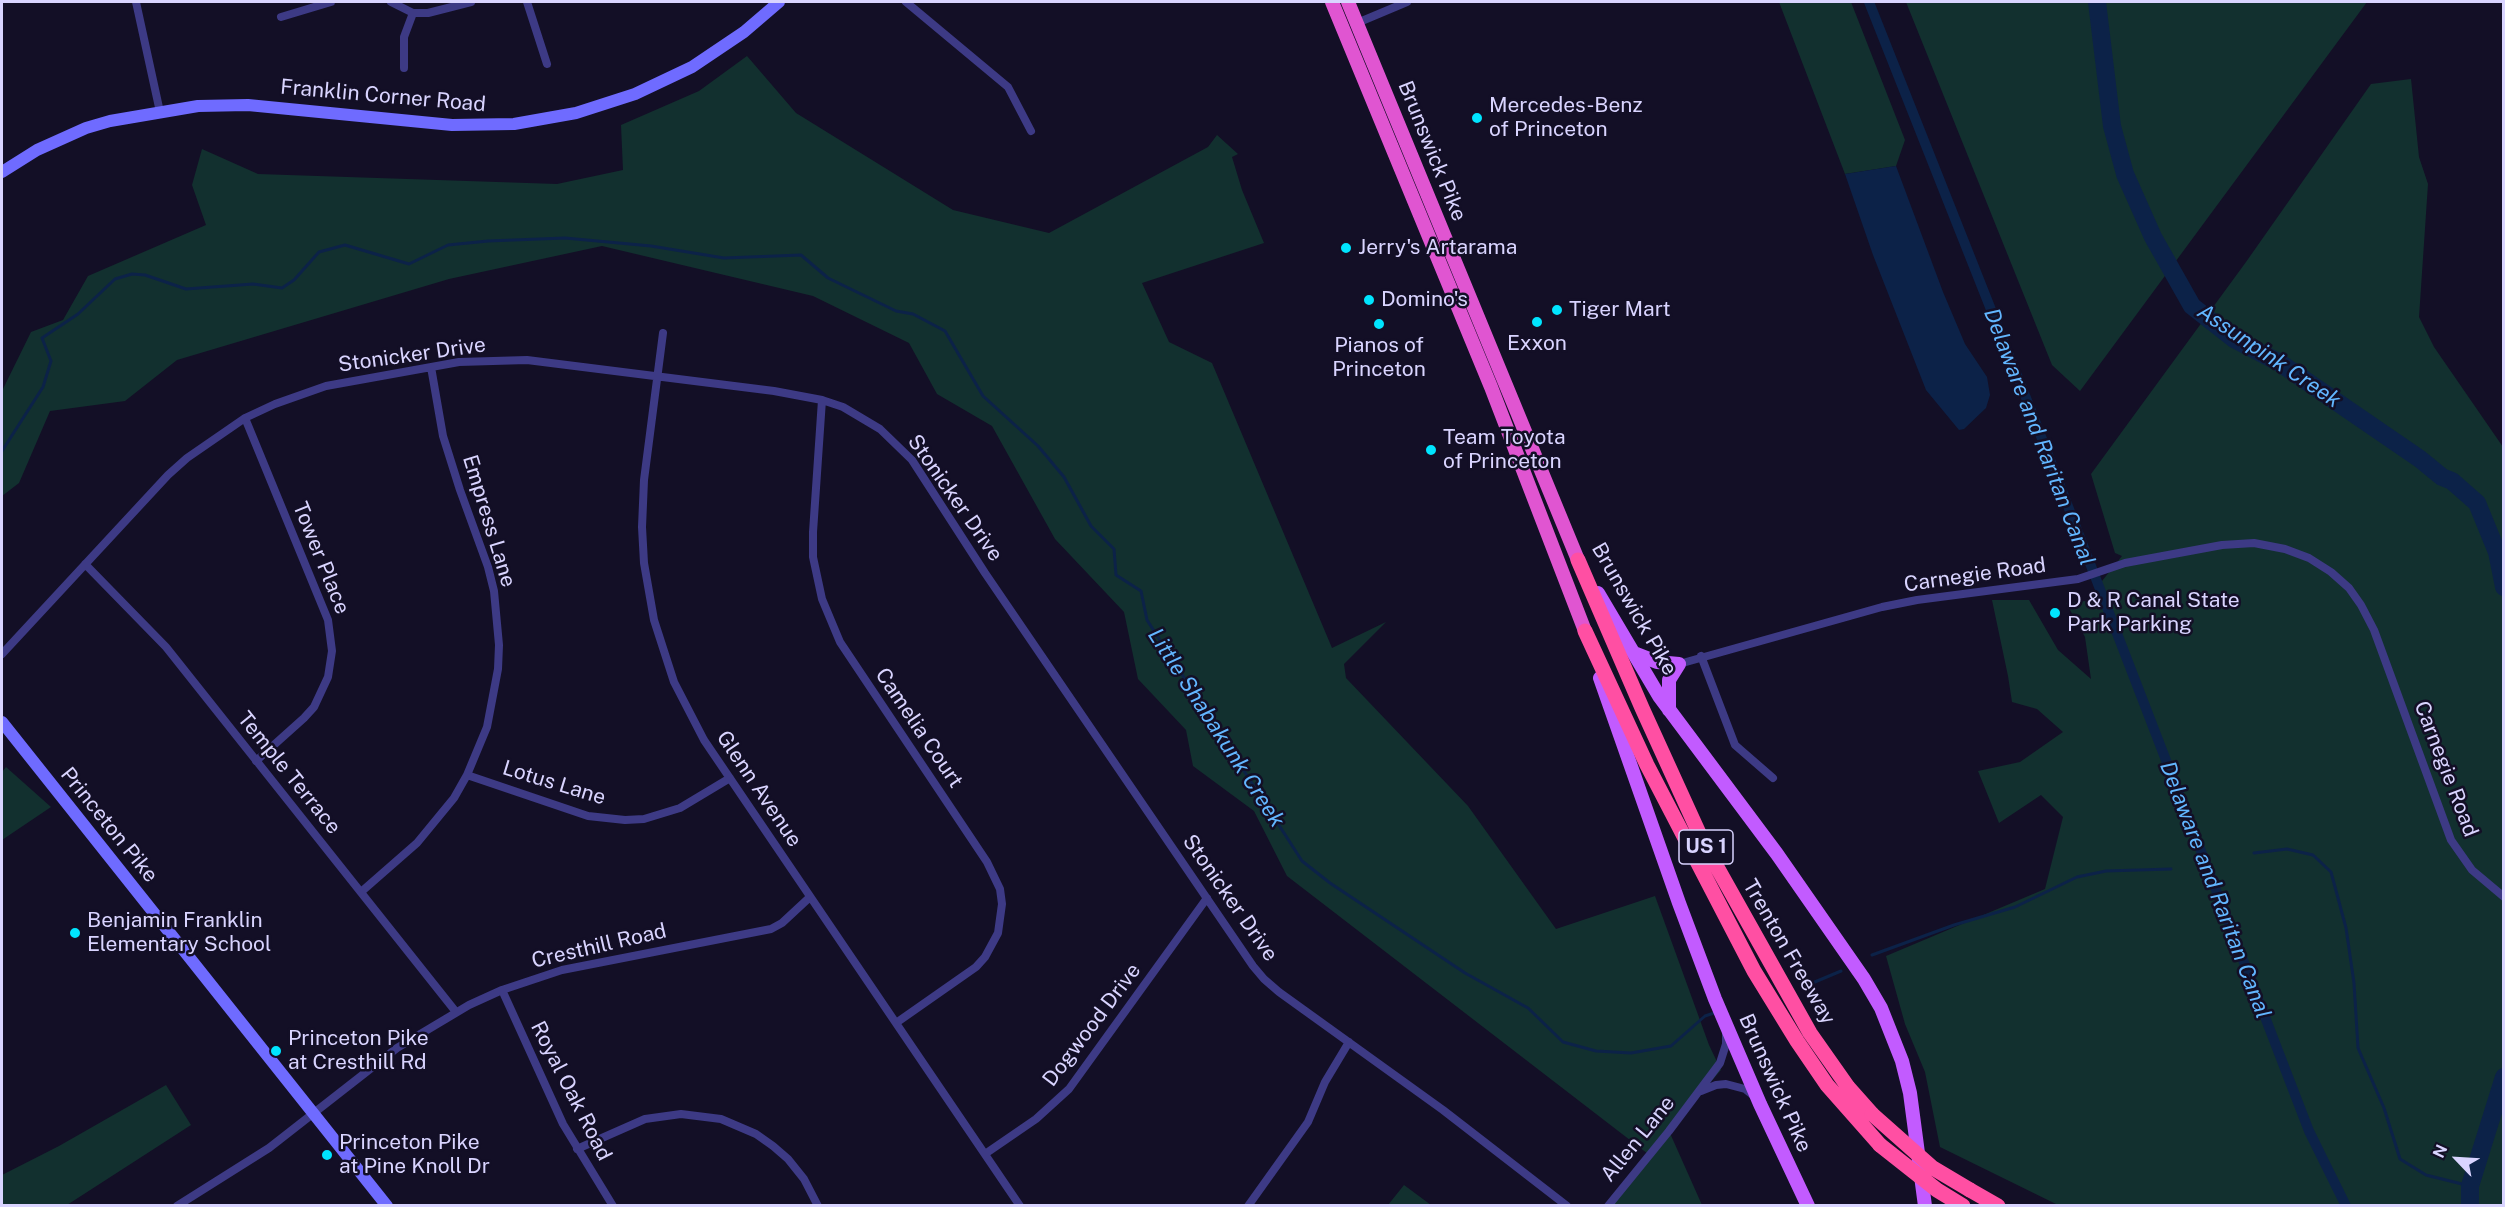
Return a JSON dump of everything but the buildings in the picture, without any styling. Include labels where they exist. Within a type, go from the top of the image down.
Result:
[{"type":"highway","name":"Brunswick Pike","points":[[1332,2],[1491,387],[1585,631]]},
{"type":"highway","name":"Brunswick Pike","points":[[1348,2],[1578,560]]},
{"type":"highway","name":"Trenton Freeway","points":[[1578,560],[1704,843],[1810,1033],[1848,1087],[1872,1114],[1933,1168],[1998,1206]]},
{"type":"highway","name":"Trenton Freeway","points":[[1585,631],[1647,765],[1754,971],[1797,1041],[1827,1085],[1880,1145],[1937,1190],[1963,1206]]},
{"type":"main road","name":"Franklin Corner Road","points":[[2,172],[37,150],[86,128],[198,106],[230,104],[452,125],[501,124],[545,119],[606,104],[664,81],[718,50],[779,2]]},
{"type":"main road","name":"Brunswick Pike","points":[[1578,560],[1670,710],[1777,854],[1864,979],[1881,1008],[1902,1060],[1910,1093],[1925,1206]]},
{"type":"main road","name":"Brunswick Pike","points":[[1585,631],[1668,874],[1715,999],[1760,1104],[1808,1206]]},
{"type":"main road","points":[[1634,653],[1657,662],[1679,664],[1669,680],[1670,710]]},
{"type":"main road","name":"Princeton Pike","points":[[2,722],[387,1206]]},
{"type":"street","points":[[136,2],[160,112]]},
{"type":"street","points":[[281,17],[331,2]]},
{"type":"street","points":[[391,2],[413,13],[428,13],[471,2]]},
{"type":"street","points":[[527,2],[547,64]]},
{"type":"street","points":[[906,2],[1008,87],[1031,131]]},
{"type":"street","points":[[1357,23],[1407,2]]},
{"type":"street","points":[[404,68],[404,37],[413,13]]},
{"type":"street","name":"Glenn Avenue","points":[[663,333],[643,498],[644,563],[654,620],[675,682],[704,740],[1020,1206]]},
{"type":"street","name":"Stonicker Drive","points":[[2,654],[168,475],[207,442],[245,418],[275,404],[326,386],[431,367],[484,361],[527,360],[822,400],[852,412],[880,429],[912,460],[985,573],[1264,978],[1279,992],[1443,1110],[1567,1206]]},
{"type":"street","name":"Empress Lane","points":[[360,892],[417,843],[454,798],[481,742],[494,698],[499,645],[497,615],[488,567],[443,436],[431,367]]},
{"type":"street","name":"Camelia Court","points":[[822,400],[813,557],[822,599],[840,642],[987,862],[1000,889],[1002,904],[998,933],[985,957],[975,967],[896,1023]]},
{"type":"street","name":"Tower Place","points":[[245,418],[328,620],[332,651],[328,678],[314,706],[304,718],[256,761]]},
{"type":"street","name":"Carnegie Road","points":[[1679,664],[1701,656],[1891,605],[2078,579],[2144,559],[2204,547],[2238,543],[2265,544],[2285,549],[2309,558],[2331,572],[2357,598],[2374,630],[2451,840],[2472,870],[2504,897]]},
{"type":"street","name":"Temple Terrace","points":[[85,564],[166,647],[456,1012]]},
{"type":"street","points":[[1701,656],[1735,745],[1773,778]]},
{"type":"street","name":"Lotus Lane","points":[[467,775],[588,816],[625,820],[662,814],[680,807],[730,778]]},
{"type":"street","name":"Cresthill Road","points":[[177,1206],[238,1169],[398,1048],[456,1012],[502,990],[588,963],[759,933],[782,922],[810,897]]},
{"type":"street","name":"Dogwood Drive","points":[[985,1154],[1036,1119],[1069,1089],[1208,898]]},
{"type":"street","name":"Royal Oak Road","points":[[502,990],[543,1084],[577,1149],[613,1206]]},
{"type":"street","name":"Allen Lane","points":[[1608,1206],[1724,1056],[1725,1021]]},
{"type":"street","points":[[1252,1204],[1308,1122],[1324,1082],[1349,1042]]},
{"type":"street","name":"Allen Lane","points":[[1696,1095],[1705,1088],[1726,1084],[1745,1089],[1760,1104]]},
{"type":"street","points":[[577,1149],[645,1119],[681,1114],[721,1119],[756,1134],[780,1152],[804,1179],[818,1206]]},
{"type":"green space","points":[[1779,2],[1851,2],[1905,140],[1896,166],[1845,174]]},
{"type":"green space","points":[[1906,2],[2367,2],[2080,391],[2052,365]]},
{"type":"green space","points":[[747,56],[796,113],[953,210],[1049,233],[1208,147],[1217,135],[1238,154],[1232,157],[1242,190],[1264,243],[1142,283],[1169,342],[1212,363],[1332,648],[1386,622],[1344,664],[1346,678],[1468,806],[1556,929],[1655,896],[1709,1045],[1721,1070],[1669,1131],[1702,1205],[1612,1205],[1652,1157],[1287,876],[1254,811],[1193,766],[1186,730],[1138,679],[1124,612],[1055,539],[992,426],[937,394],[909,343],[813,296],[602,246],[449,279],[177,360],[125,401],[50,411],[19,483],[2,496],[2,391],[31,332],[63,320],[88,276],[206,225],[192,185],[202,149],[258,174],[557,184],[623,170],[621,125],[699,91]]},
{"type":"green space","points":[[2411,79],[2419,157],[2428,184],[2419,317],[2434,347],[2503,447],[2503,1205],[2058,1205],[1940,1147],[1925,1072],[1905,1024],[1886,956],[2045,889],[2063,817],[2041,795],[1999,823],[1978,771],[2020,762],[2063,732],[2037,709],[2012,702],[1992,600],[2029,600],[2058,650],[2091,679],[2085,637],[2066,603],[2086,601],[2122,556],[2115,553],[2091,474],[2246,262],[2371,84]]},
{"type":"green space","points":[[6,767],[51,807],[2,840],[2,772]]},
{"type":"green space","points":[[166,1085],[191,1125],[67,1205],[2,1205],[2,1175],[59,1146]]},
{"type":"green space","points":[[1404,1185],[1431,1205],[1388,1205]]},
{"type":"water","points":[[1896,166],[1965,344],[1987,377],[1990,395],[1986,408],[1964,429],[1959,430],[1926,390],[1873,255],[1845,174]]},
{"type":"waterway","name":"Delaware and Raritan Canal","points":[[1869,2],[2032,413],[2309,1131],[2346,1206]]},
{"type":"waterway","name":"Assunpink Creek","points":[[2097,2],[2112,126],[2125,174],[2153,237],[2192,306],[2234,339],[2280,363],[2420,459],[2442,477],[2452,481],[2477,503],[2497,552],[2504,587]]},
{"type":"waterway","name":"Little Shabakunk Creek","points":[[2,451],[43,387],[51,361],[42,338],[78,314],[115,279],[132,274],[145,275],[186,289],[253,284],[282,288],[294,280],[319,252],[345,245],[409,264],[448,245],[565,238],[651,246],[724,258],[801,255],[828,278],[896,311],[913,314],[945,331],[983,396],[1038,446],[1064,477],[1091,526],[1114,549],[1116,575],[1141,591],[1147,620],[1302,861],[1330,883],[1465,973],[1528,1008],[1563,1042],[1596,1051],[1631,1053],[1671,1046],[1705,1016],[1717,1012]]},
{"type":"waterway","name":"Little Shabakunk Creek","points":[[2254,853],[2287,849],[2313,855],[2331,872],[2346,928],[2354,983],[2358,1048],[2384,1108],[2400,1159],[2426,1175],[2470,1186]]},
{"type":"waterway","name":"Little Shabakunk Creek","points":[[1872,955],[1954,925],[2015,907],[2077,877],[2106,871],[2171,869]]},
{"type":"waterway","name":"Little Shabakunk Creek","points":[[1810,984],[1841,971]]},
{"type":"waterway","name":"Assunpink Creek","points":[[2470,1206],[2470,1186],[2504,1077]]},
{"type":"place","name":"Mercedes-Benz of Princeton","points":[[1477,118]]},
{"type":"place","name":"Jerry's Artarama","points":[[1346,248]]},
{"type":"place","name":"Domino's","points":[[1369,300]]},
{"type":"place","name":"Tiger Mart","points":[[1557,310]]},
{"type":"place","name":"Exxon","points":[[1537,322]]},
{"type":"place","name":"Pianos of Princeton","points":[[1379,324]]},
{"type":"place","name":"Team Toyota of Princeton","points":[[1431,450]]},
{"type":"place","name":"D & R Canal State Park Parking","points":[[2055,613]]},
{"type":"place","name":"Benjamin Franklin Elementary School","points":[[75,933]]},
{"type":"place","name":"Princeton Pike at Cresthill Rd","points":[[276,1051]]},
{"type":"place","name":"Princeton Pike at Pine Knoll Dr","points":[[327,1155]]}]
